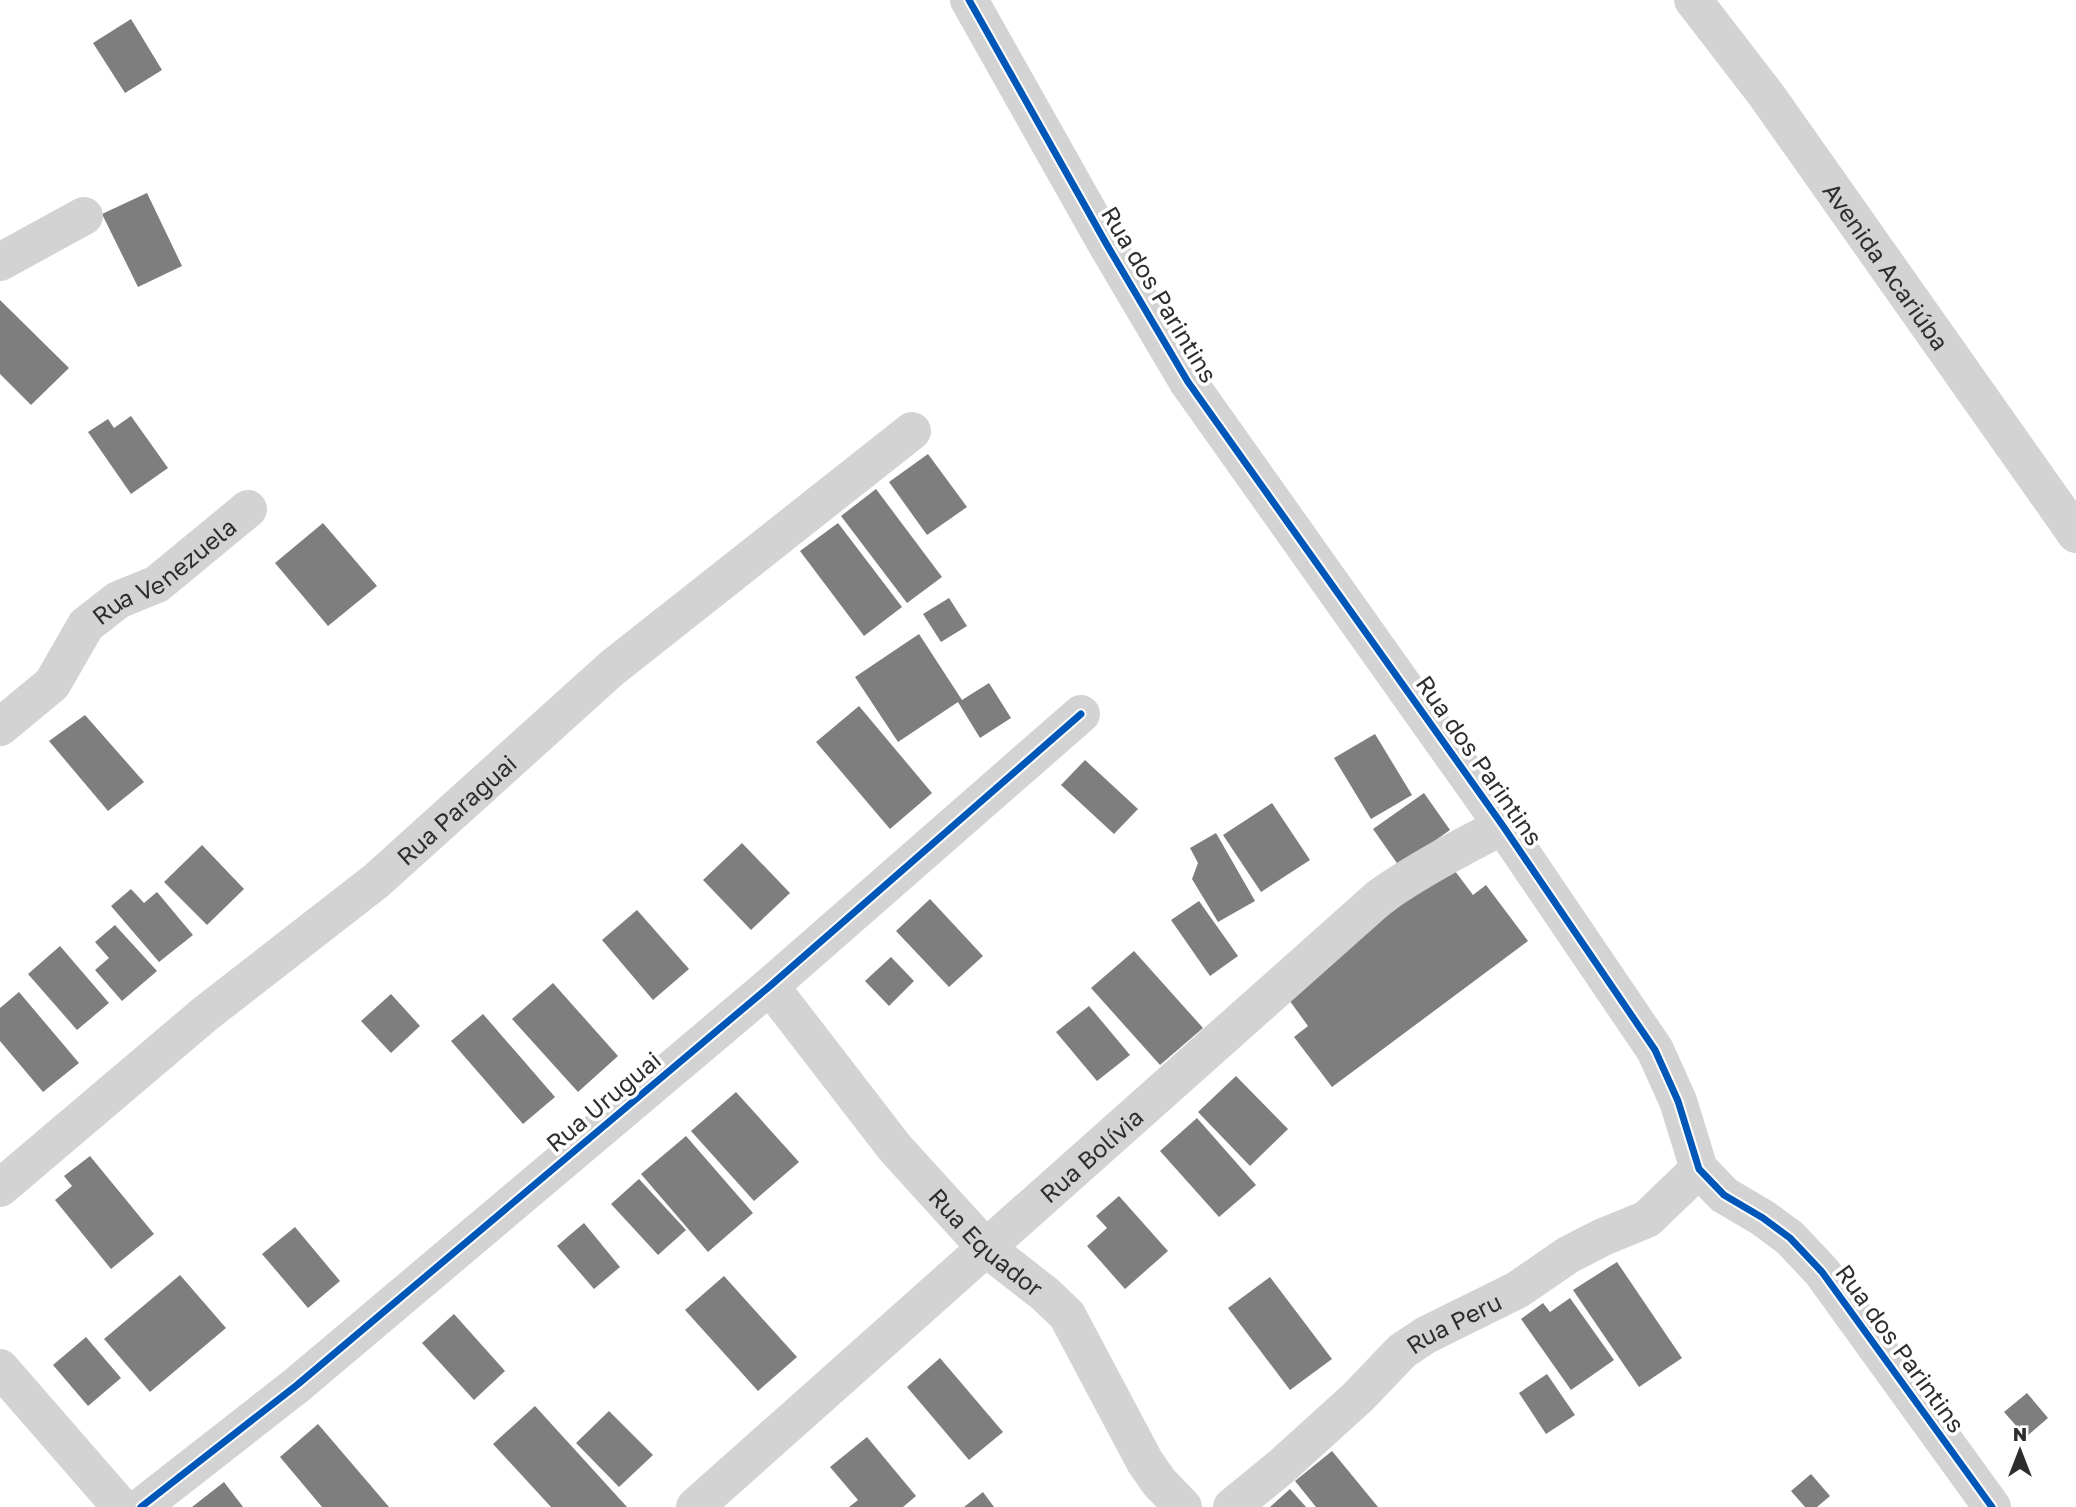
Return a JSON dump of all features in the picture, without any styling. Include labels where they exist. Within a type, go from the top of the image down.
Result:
[{"type":"street","name":"Rua dos Parintins","points":[[970,0],[1107,245],[1188,382],[1503,826],[1655,1050],[1678,1101],[1699,1169],[1724,1195],[1790,1238],[1822,1272],[1992,1507]]},
{"type":"street","name":"Avenida Acariúba","points":[[1693,0],[1767,96],[2076,534]]},
{"type":"street","points":[[0,262],[84,216]]},
{"type":"street","name":"Rua Paraguai","points":[[0,1188],[205,1014],[376,881],[612,668],[912,431]]},
{"type":"street","name":"Rua Venezuela","points":[[0,727],[52,684],[86,625],[118,600],[157,584],[247,509]]},
{"type":"street","name":"Rua Uruguai","points":[[141,1507],[297,1385],[770,986],[1081,714]]},
{"type":"street","name":"Rua Bolívia","points":[[695,1507],[1381,896],[1444,856],[1503,826]]},
{"type":"street","name":"Rua Equador","points":[[770,986],[895,1148],[986,1248],[1045,1294],[1067,1315],[1145,1462],[1159,1482],[1183,1507]]},
{"type":"street","name":"Rua Peru","points":[[1232,1507],[1358,1397],[1402,1351],[1426,1335],[1517,1290],[1568,1255],[1647,1219],[1699,1169]]},
{"type":"street","points":[[0,1368],[121,1507]]},
{"type":"building","points":[[131,19],[162,70],[125,93],[93,43]]},
{"type":"building","points":[[147,193],[182,266],[138,287],[102,214]]},
{"type":"building","points":[[0,300],[69,368],[31,405],[0,374]]},
{"type":"building","points":[[131,416],[168,468],[131,494],[88,432],[108,419],[114,428]]},
{"type":"building","points":[[928,454],[967,507],[927,535],[889,482]]},
{"type":"building","points":[[876,489],[942,577],[907,603],[841,516]]},
{"type":"building","points":[[323,523],[377,586],[328,626],[275,563]]},
{"type":"building","points":[[838,523],[902,607],[864,636],[800,551]]},
{"type":"building","points":[[949,598],[967,626],[941,642],[923,614]]},
{"type":"building","points":[[919,634],[962,700],[989,683],[1011,718],[980,738],[958,702],[898,742],[855,677]]},
{"type":"building","points":[[859,706],[932,793],[890,829],[816,742]]},
{"type":"building","points":[[85,715],[144,782],[108,811],[49,741]]},
{"type":"building","points":[[1375,734],[1412,795],[1371,819],[1334,758]]},
{"type":"building","points":[[1085,760],[1138,809],[1114,834],[1061,785]]},
{"type":"building","points":[[1424,793],[1450,830],[1399,866],[1373,829]]},
{"type":"building","points":[[1272,803],[1310,860],[1261,892],[1223,835]]},
{"type":"building","points":[[1216,833],[1255,901],[1218,922],[1192,879],[1198,863],[1190,848]]},
{"type":"building","points":[[742,843],[790,893],[751,930],[703,880]]},
{"type":"building","points":[[202,845],[244,889],[207,925],[164,882]]},
{"type":"building","points":[[1452,867],[1473,895],[1486,885],[1528,941],[1332,1087],[1294,1037],[1308,1026],[1284,993]]},
{"type":"building","points":[[131,889],[144,903],[157,892],[193,935],[159,962],[111,906]]},
{"type":"building","points":[[930,899],[983,956],[949,987],[896,931]]},
{"type":"building","points":[[1199,901],[1238,956],[1210,976],[1171,920]]},
{"type":"building","points":[[637,910],[689,969],[653,1000],[602,940]]},
{"type":"building","points":[[115,925],[157,971],[122,1001],[95,970],[109,958],[95,942]]},
{"type":"building","points":[[60,946],[109,1003],[77,1030],[28,974]]},
{"type":"building","points":[[1134,951],[1203,1028],[1160,1065],[1091,988]]},
{"type":"building","points":[[891,957],[914,981],[889,1006],[865,981]]},
{"type":"building","points":[[553,983],[618,1056],[578,1092],[512,1019]]},
{"type":"building","points":[[19,992],[79,1063],[43,1092],[0,1041],[0,1008]]},
{"type":"building","points":[[391,994],[420,1026],[391,1053],[361,1021]]},
{"type":"building","points":[[1089,1006],[1130,1055],[1097,1081],[1056,1032]]},
{"type":"building","points":[[483,1014],[555,1097],[523,1124],[451,1041]]},
{"type":"building","points":[[1236,1076],[1288,1129],[1250,1166],[1198,1112]]},
{"type":"building","points":[[736,1092],[799,1162],[754,1201],[691,1131]]},
{"type":"building","points":[[1197,1118],[1256,1185],[1219,1217],[1160,1151]]},
{"type":"building","points":[[686,1136],[753,1213],[708,1252],[641,1174]]},
{"type":"building","points":[[90,1156],[154,1234],[111,1269],[55,1200],[72,1186],[64,1176]]},
{"type":"building","points":[[639,1179],[686,1230],[658,1255],[611,1204]]},
{"type":"building","points":[[1119,1196],[1168,1251],[1125,1289],[1087,1246],[1107,1228],[1096,1216]]},
{"type":"building","points":[[584,1223],[620,1267],[594,1289],[557,1246]]},
{"type":"building","points":[[295,1227],[340,1281],[308,1308],[262,1254]]},
{"type":"building","points":[[1617,1262],[1682,1358],[1639,1387],[1573,1290]]},
{"type":"building","points":[[180,1275],[226,1328],[150,1392],[104,1339]]},
{"type":"building","points":[[724,1276],[797,1357],[758,1391],[685,1310]]},
{"type":"building","points":[[1270,1277],[1332,1359],[1290,1390],[1228,1308]]},
{"type":"building","points":[[1570,1298],[1614,1360],[1571,1390],[1521,1319],[1543,1303],[1550,1312]]},
{"type":"building","points":[[454,1314],[505,1371],[474,1400],[422,1343]]},
{"type":"building","points":[[86,1337],[121,1378],[88,1406],[53,1365]]},
{"type":"building","points":[[940,1358],[1003,1432],[969,1460],[907,1387]]},
{"type":"building","points":[[1547,1374],[1575,1415],[1546,1434],[1519,1393]]},
{"type":"building","points":[[2027,1393],[2048,1418],[2026,1437],[2004,1412]]},
{"type":"building","points":[[535,1406],[627,1507],[551,1507],[493,1444]]},
{"type":"building","points":[[609,1411],[653,1455],[619,1487],[576,1443]]},
{"type":"building","points":[[318,1424],[389,1507],[322,1507],[280,1457]]},
{"type":"building","points":[[867,1437],[916,1496],[903,1507],[849,1507],[858,1500],[830,1467]]},
{"type":"building","points":[[1332,1451],[1378,1507],[1316,1507],[1295,1481]]},
{"type":"building","points":[[1811,1474],[1830,1496],[1817,1507],[1805,1507],[1791,1491]]},
{"type":"building","points":[[224,1482],[243,1507],[192,1507]]},
{"type":"building","points":[[1290,1489],[1306,1507],[1270,1507]]},
{"type":"building","points":[[983,1492],[994,1507],[964,1507]]},
{"type":"cycle path","points":[[969,0],[1107,245],[1188,382],[1503,826],[1655,1050],[1678,1101],[1699,1169],[1724,1195],[1790,1238],[1822,1272],[1992,1507]]},
{"type":"cycle path","points":[[141,1507],[297,1385],[770,986],[1081,714]]}]
